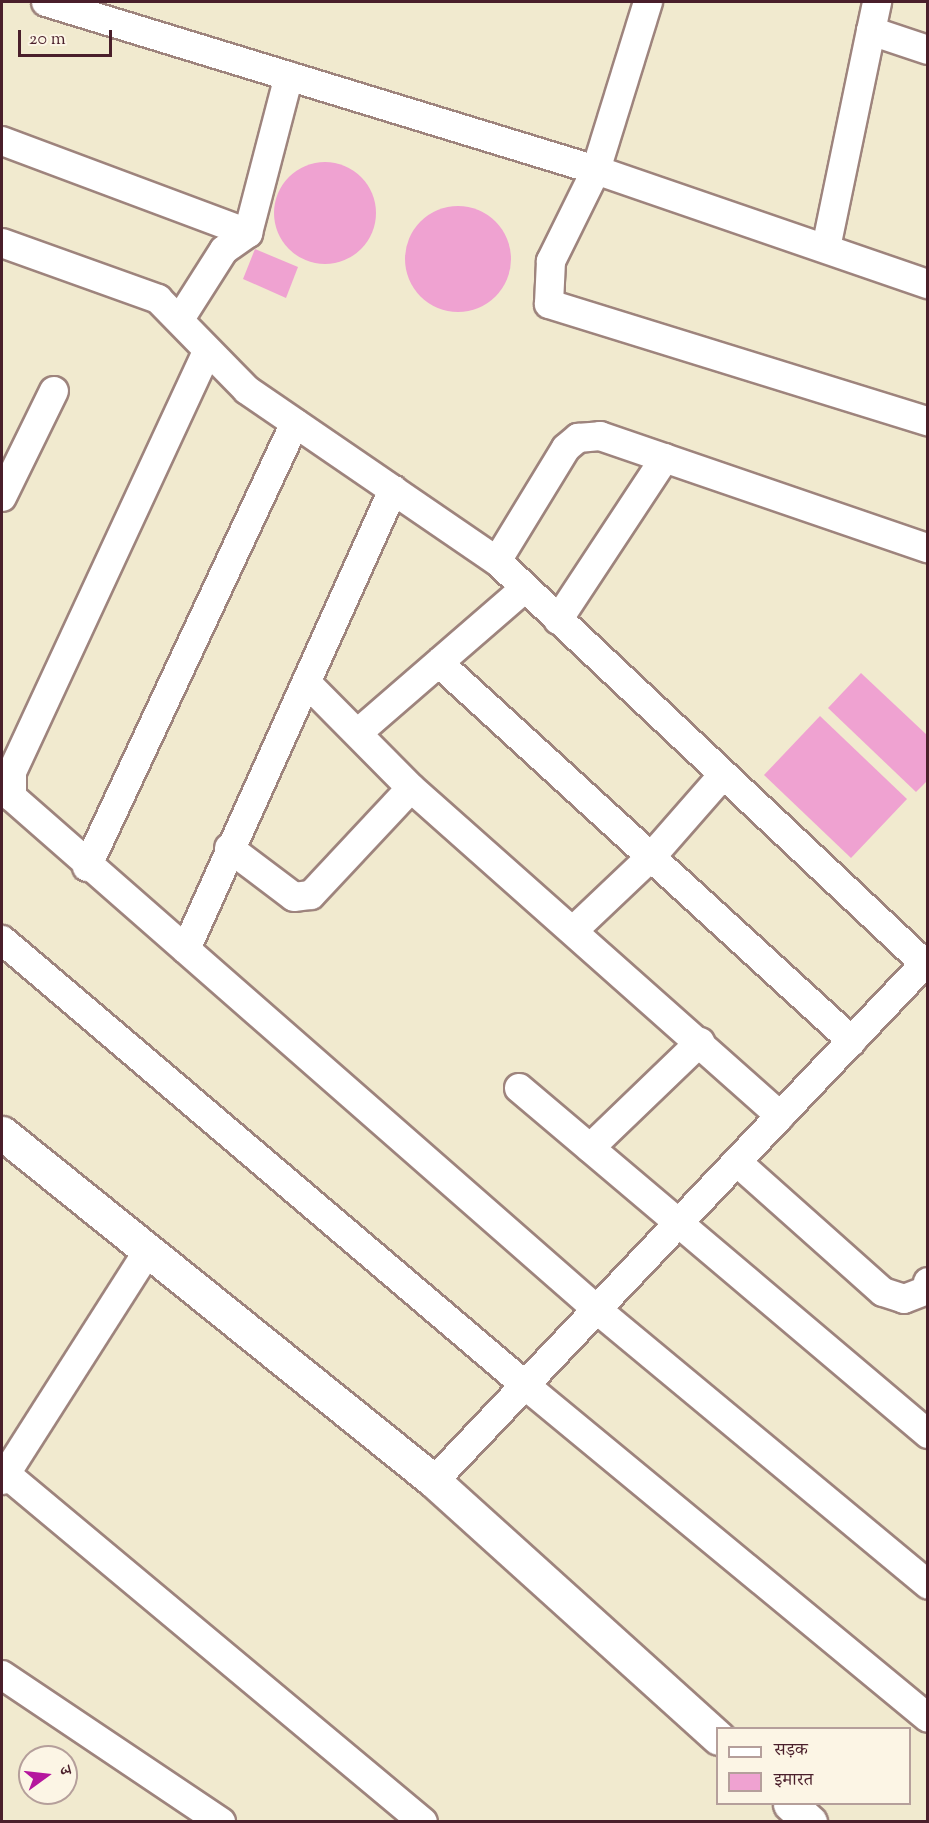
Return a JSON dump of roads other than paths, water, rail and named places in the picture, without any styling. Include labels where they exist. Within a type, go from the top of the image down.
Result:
[{"type":"street","points":[[46,2],[596,170],[927,284]]},
{"type":"street","points":[[648,2],[596,170],[551,261],[549,304],[927,421]]},
{"type":"street","points":[[826,248],[877,2]]},
{"type":"street","points":[[871,31],[927,50]]},
{"type":"street","points":[[180,320],[224,250],[248,233],[289,76]]},
{"type":"street","points":[[2,141],[248,233]]},
{"type":"street","points":[[2,246],[158,299],[180,320],[206,354],[295,423],[497,561],[926,964],[595,1308],[526,1386],[434,1481]]},
{"type":"street","points":[[206,354],[9,784],[22,812],[186,949],[595,1308],[927,1584]]},
{"type":"street","points":[[2,497],[54,391]]},
{"type":"street","points":[[87,867],[295,423]]},
{"type":"street","points":[[497,561],[566,448],[578,438],[600,436],[927,548]]},
{"type":"street","points":[[558,620],[665,458]]},
{"type":"street","points":[[186,949],[229,848],[307,683],[393,490]]},
{"type":"street","points":[[360,732],[525,588]]},
{"type":"street","points":[[439,663],[852,1041]]},
{"type":"street","points":[[307,683],[360,732],[411,788],[576,928],[781,1116]]},
{"type":"street","points":[[576,928],[652,856],[723,775]]},
{"type":"street","points":[[229,848],[294,897],[311,895],[411,788]]},
{"type":"street","points":[[2,940],[526,1386],[927,1718]]},
{"type":"street","points":[[590,1148],[700,1042]]},
{"type":"street","points":[[519,1088],[927,1434]]},
{"type":"street","points":[[2,1134],[434,1481],[716,1737]]},
{"type":"street","points":[[737,1162],[883,1292],[903,1299],[927,1290],[927,1282]]},
{"type":"street","points":[[147,1252],[4,1477],[423,1821]]},
{"type":"street","points":[[2,1675],[221,1821]]},
{"type":"street","points":[[792,1805],[810,1821]]}]
